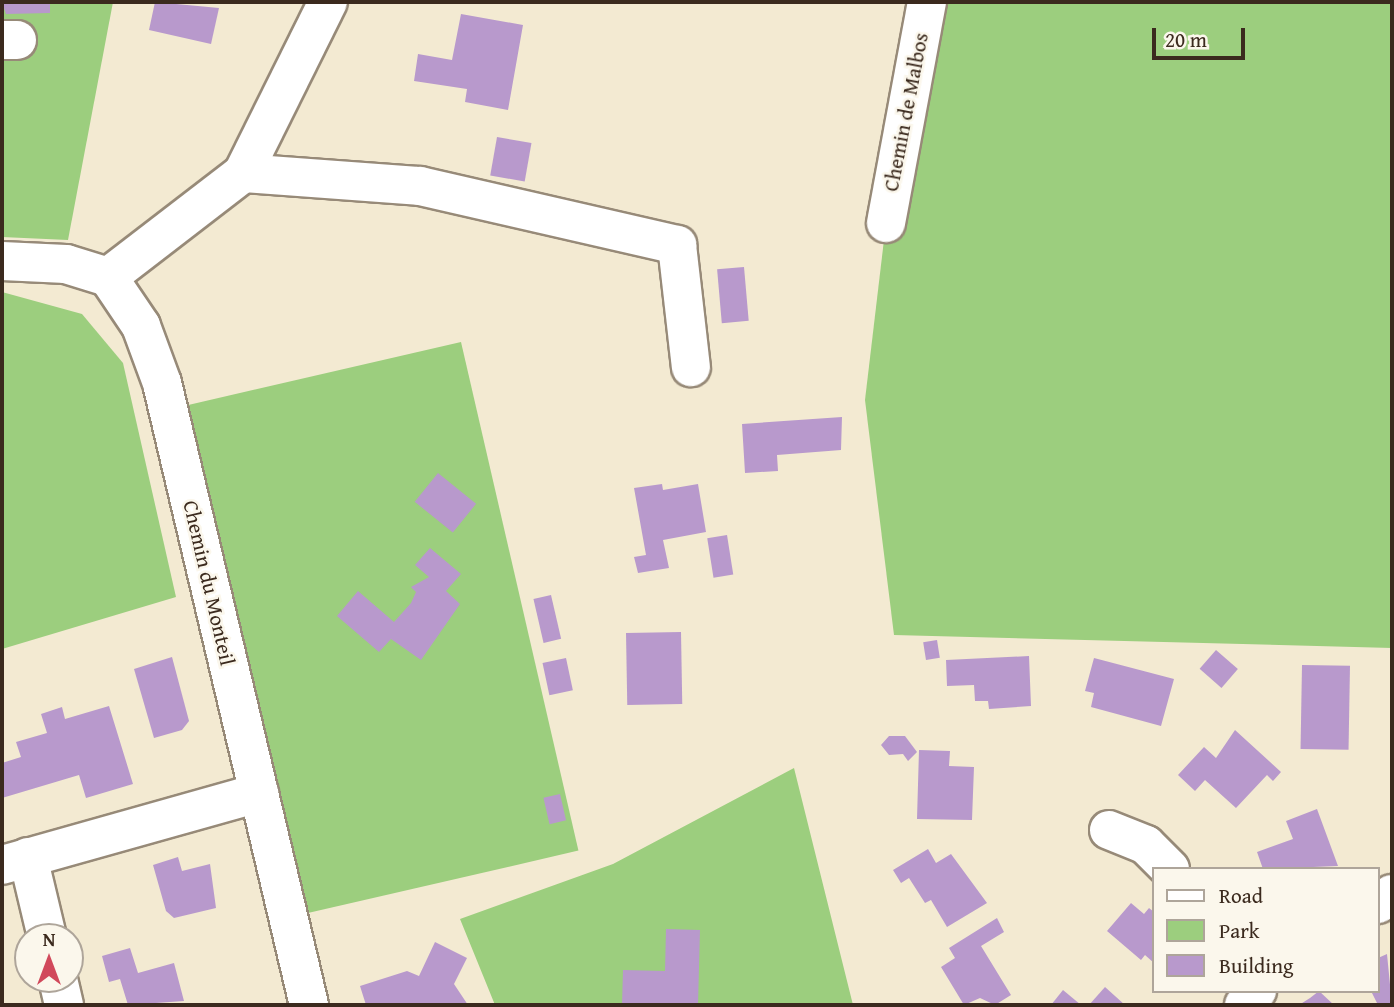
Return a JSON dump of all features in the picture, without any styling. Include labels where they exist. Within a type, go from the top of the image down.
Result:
[{"type":"street","points":[[2,261],[66,264],[108,277],[243,173],[328,2]]},
{"type":"street","name":"Chemin de Malbos","points":[[886,223],[927,2]]},
{"type":"street","points":[[243,173],[420,186],[677,245],[691,367]]},
{"type":"street","name":"Chemin du Monteil","points":[[108,277],[141,327],[162,383],[309,1005]]},
{"type":"street","points":[[41,923],[15,861],[259,793]]},
{"type":"street","points":[[1109,830],[1146,845],[1168,867]]},
{"type":"green space","points":[[2,2],[113,2],[68,240],[2,237]]},
{"type":"green space","points":[[936,2],[1392,2],[1392,648],[894,635],[865,400],[886,223]]},
{"type":"green space","points":[[2,292],[82,314],[123,363],[176,597],[2,649]]},
{"type":"green space","points":[[461,342],[578,851],[305,914],[187,405]]},
{"type":"green space","points":[[794,768],[853,1005],[495,1005],[460,919],[613,864]]},
{"type":"building","points":[[2,2],[50,2],[50,13],[6,14]]},
{"type":"building","points":[[155,2],[219,8],[211,44],[149,30]]},
{"type":"building","points":[[461,14],[523,25],[508,110],[465,102],[467,89],[414,81],[418,54],[452,60]]},
{"type":"building","points":[[497,137],[531,143],[525,181],[490,175]]},
{"type":"building","points":[[744,267],[749,321],[722,323],[717,269]]},
{"type":"building","points":[[842,417],[841,450],[777,455],[778,471],[745,473],[742,424]]},
{"type":"building","points":[[438,473],[476,504],[453,533],[415,502]]},
{"type":"building","points":[[662,484],[663,490],[698,484],[706,532],[663,540],[669,568],[638,573],[634,557],[646,555],[634,488]]},
{"type":"building","points":[[727,535],[733,575],[714,578],[707,538]]},
{"type":"building","points":[[430,548],[461,574],[446,591],[460,604],[421,660],[391,639],[379,652],[337,616],[358,591],[394,622],[411,603],[416,592],[411,587],[429,577],[415,565]]},
{"type":"building","points":[[551,595],[561,639],[544,643],[533,599]]},
{"type":"building","points":[[681,632],[682,704],[627,705],[626,633]]},
{"type":"building","points":[[937,640],[940,658],[926,660],[923,642]]},
{"type":"building","points":[[1216,650],[1238,669],[1221,688],[1200,669]]},
{"type":"building","points":[[1029,656],[1031,706],[989,709],[988,701],[975,701],[974,685],[947,686],[946,660]]},
{"type":"building","points":[[172,657],[189,721],[182,730],[154,738],[134,669]]},
{"type":"building","points":[[566,658],[573,690],[549,695],[543,663]]},
{"type":"building","points":[[1094,658],[1174,679],[1161,726],[1091,707],[1094,693],[1085,691]]},
{"type":"building","points":[[1302,665],[1350,666],[1349,750],[1301,749]]},
{"type":"building","points":[[109,706],[133,784],[86,798],[79,775],[2,798],[2,763],[21,757],[16,742],[47,733],[41,714],[62,707],[65,719]]},
{"type":"building","points":[[1235,730],[1281,772],[1273,781],[1267,775],[1236,808],[1205,780],[1195,791],[1178,775],[1204,747],[1216,758]]},
{"type":"building","points":[[889,736],[905,736],[917,752],[908,761],[903,754],[889,755],[881,745]]},
{"type":"building","points":[[919,750],[950,751],[949,766],[974,767],[972,820],[917,819]]},
{"type":"building","points":[[560,794],[566,820],[550,824],[543,798]]},
{"type":"building","points":[[1317,809],[1338,866],[1262,867],[1257,852],[1293,839],[1286,821]]},
{"type":"building","points":[[928,849],[936,863],[951,854],[987,903],[947,927],[931,900],[925,903],[909,878],[901,883],[893,870]]},
{"type":"building","points":[[178,857],[182,871],[210,864],[216,908],[174,918],[166,911],[153,865]]},
{"type":"building","points":[[1131,903],[1144,914],[1149,908],[1152,910],[1152,961],[1145,955],[1141,960],[1107,931]]},
{"type":"building","points":[[997,918],[1004,932],[981,946],[1011,995],[995,1005],[980,998],[964,1005],[941,967],[955,958],[949,948]]},
{"type":"building","points":[[666,929],[700,930],[698,1005],[622,1005],[623,970],[665,971]]},
{"type":"building","points":[[435,942],[467,958],[454,984],[468,1005],[366,1005],[360,986],[407,971],[419,976]]},
{"type":"building","points":[[130,948],[138,973],[174,963],[184,1001],[128,1005],[120,979],[109,982],[102,956]]},
{"type":"building","points":[[1387,954],[1392,1005],[1378,1005],[1372,993],[1380,993],[1380,957]]},
{"type":"building","points":[[1105,987],[1125,1005],[1089,1005]]},
{"type":"building","points":[[1063,990],[1081,1005],[1051,1005]]},
{"type":"building","points":[[1321,993],[1334,1005],[1299,1005]]}]
